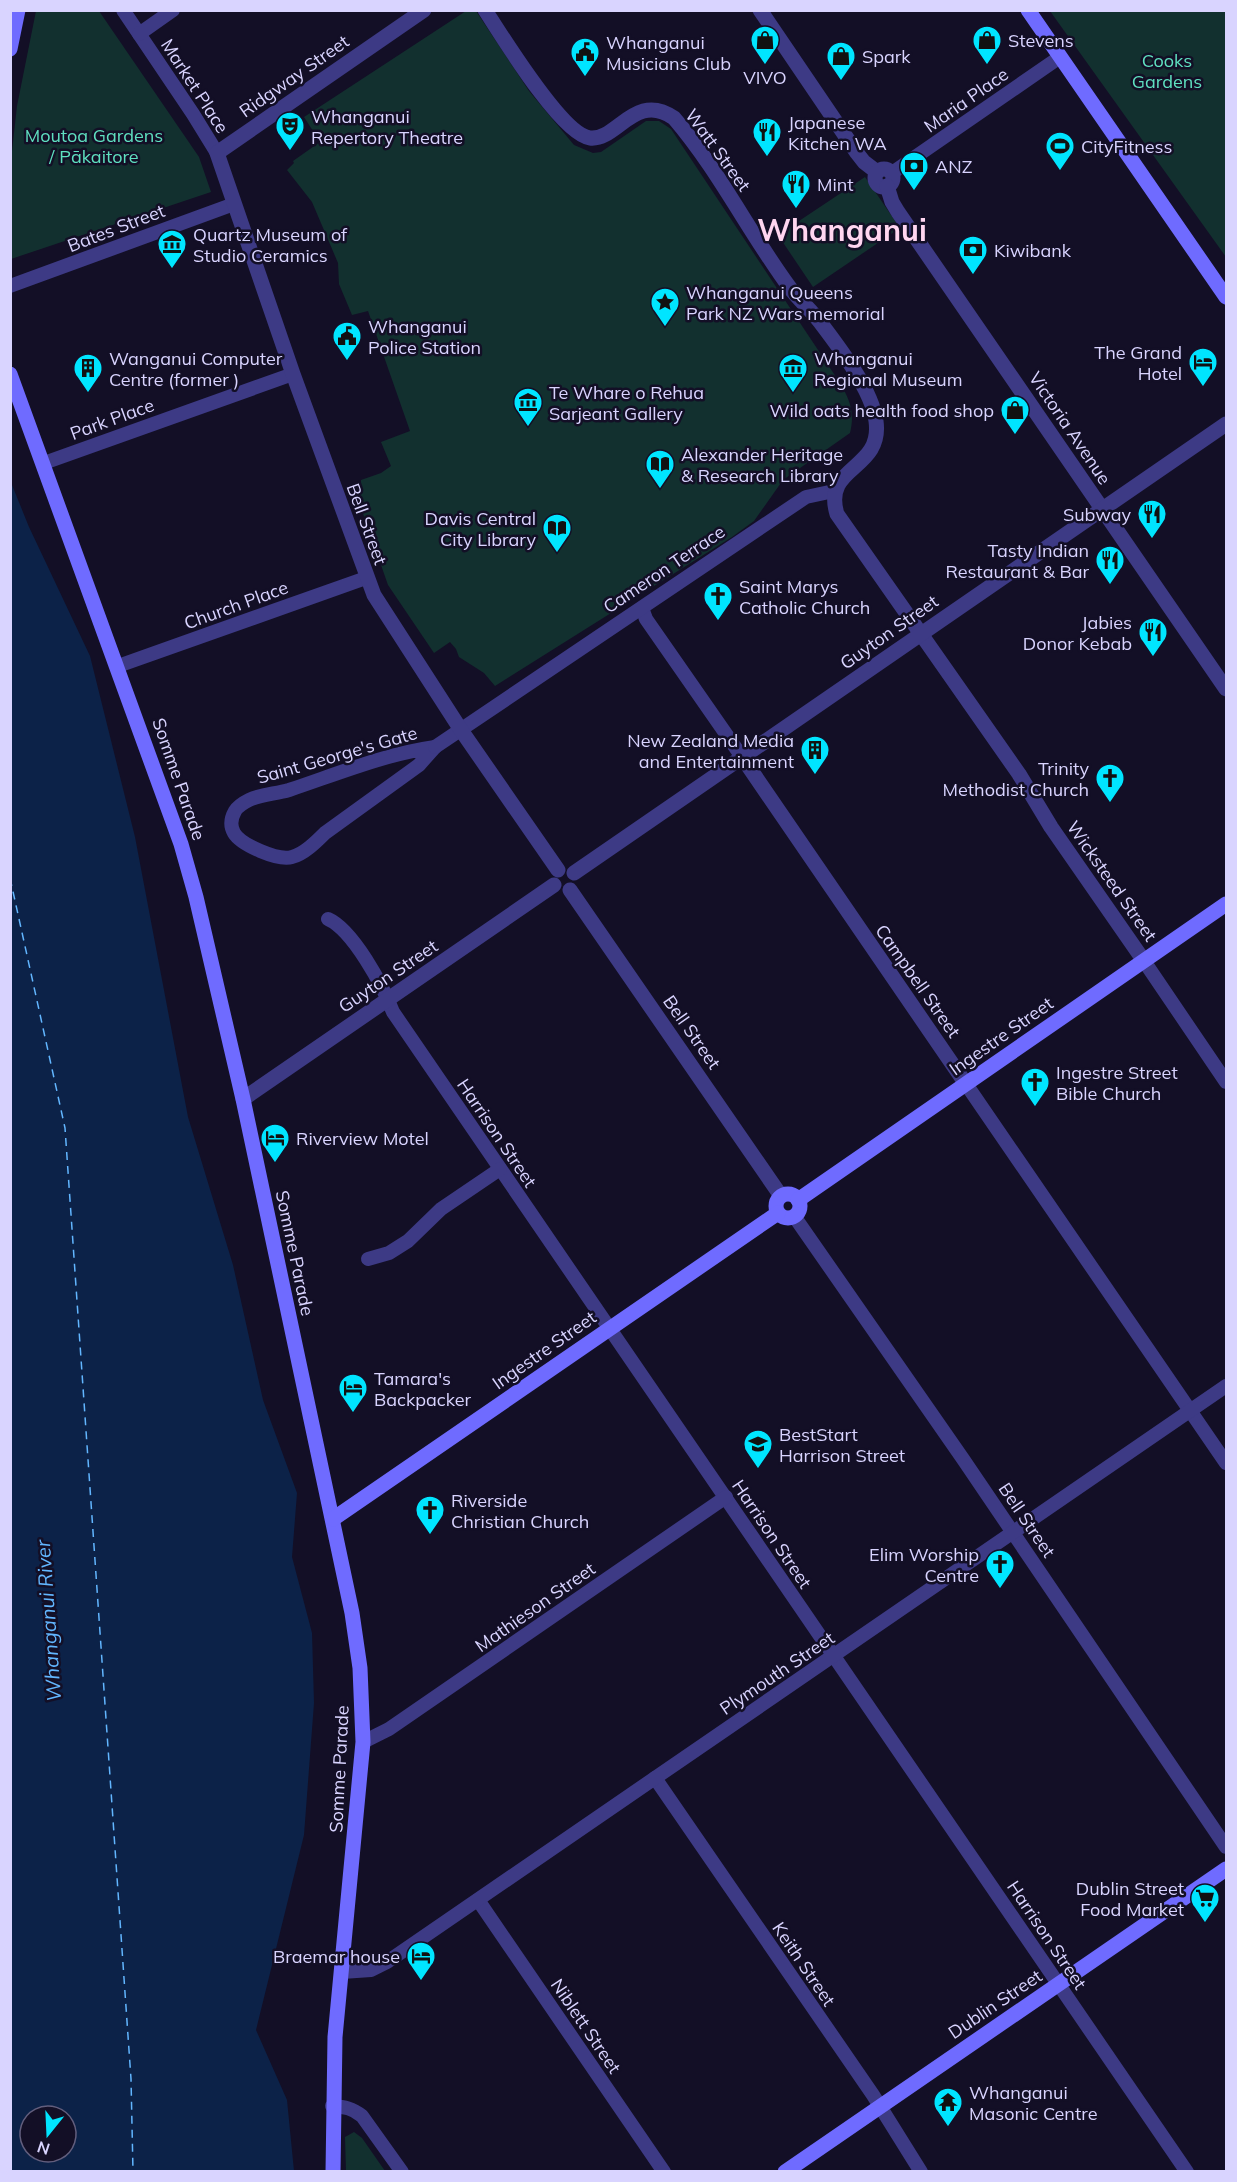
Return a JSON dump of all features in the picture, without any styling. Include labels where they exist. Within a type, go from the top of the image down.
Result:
[{"type":"main road","points":[[10,49],[18,10]]},
{"type":"main road","points":[[1028,10],[1227,297]]},
{"type":"main road","name":"Somme Parade","points":[[10,374],[182,844],[243,1099],[333,1519],[358,1649],[363,1742],[335,2037],[333,2172]]},
{"type":"main road","name":"Ingestre Street","points":[[798,1200],[1227,904]]},
{"type":"main road","points":[[792,1195],[798,1200],[799,1211],[794,1216],[784,1217],[778,1213],[776,1206],[781,1196],[792,1195]]},
{"type":"main road","name":"Ingestre Street","points":[[333,1519],[778,1213]]},
{"type":"main road","name":"Dublin Street","points":[[785,2172],[1227,1869]]},
{"type":"street","name":"Market Place","points":[[123,10],[217,153]]},
{"type":"street","points":[[139,34],[173,10]]},
{"type":"street","name":"Ridgway Street","points":[[217,153],[424,10]]},
{"type":"street","name":"Watt Street","points":[[485,10],[553,109],[580,135],[591,138],[600,136],[638,113],[650,110],[665,113],[682,128],[790,288],[820,322],[866,390],[874,412],[876,435],[871,451],[842,478],[834,491]]},
{"type":"street","name":"Victoria Avenue","points":[[760,10],[857,153],[864,162],[885,177],[898,212],[1227,690]]},
{"type":"street","name":"Maria Place","points":[[885,177],[1060,57]]},
{"type":"street","name":"Bell Street","points":[[217,153],[366,578],[386,615],[556,878]]},
{"type":"street","name":"Bates Street","points":[[10,286],[234,204]]},
{"type":"street","name":"Park Place","points":[[44,463],[293,374]]},
{"type":"street","name":"Guyton Street","points":[[574,873],[1227,424]]},
{"type":"street","name":"Cameron Terrace","points":[[461,730],[806,497],[834,491]]},
{"type":"street","name":"Wicksteed Street","points":[[834,491],[837,514],[1019,774],[1051,828],[1227,1083]]},
{"type":"street","name":"Church Place","points":[[118,666],[366,578]]},
{"type":"street","name":"Campbell Street","points":[[642,608],[646,619],[1227,1463]]},
{"type":"street","name":"Saint George's Gate","points":[[435,747],[409,750],[281,793],[256,797],[237,808],[232,821],[232,830],[237,837],[271,855],[284,858],[296,855],[419,765],[435,747],[461,730]]},
{"type":"street","points":[[565,868],[574,873],[576,881],[570,890],[559,890],[556,878],[565,868]]},
{"type":"street","name":"Guyton Street","points":[[243,1099],[388,1000],[556,878]]},
{"type":"street","name":"Bell Street","points":[[570,890],[781,1196]]},
{"type":"street","name":"Harrison Street","points":[[328,919],[343,929],[383,987],[393,1012],[1187,2172]]},
{"type":"street","points":[[368,1259],[390,1253],[408,1241],[441,1209],[500,1169]]},
{"type":"street","name":"Bell Street","points":[[794,1216],[963,1459],[1227,1847]]},
{"type":"street","name":"Plymouth Street","points":[[342,1972],[371,1970],[387,1962],[1227,1386]]},
{"type":"street","name":"Mathieson Street","points":[[363,1742],[389,1729],[726,1497]]},
{"type":"street","name":"Keith Street","points":[[656,1778],[880,2107],[921,2172]]},
{"type":"street","name":"Niblett Street","points":[[478,1900],[664,2172]]},
{"type":"street","points":[[333,2106],[346,2107],[362,2116],[402,2172]]},
{"type":"green space","name":"Moutoa Gardens / Pākaitore","points":[[36,11],[99,11],[199,157],[211,192],[11,259],[11,160],[17,106]]},
{"type":"green space","points":[[466,11],[476,11],[529,91],[574,145],[593,153],[601,152],[646,121],[659,121],[671,129],[840,383],[852,413],[850,433],[783,480],[754,521],[495,686],[484,673],[459,657],[450,642],[434,653],[388,585],[353,485],[391,466],[381,442],[410,431],[368,311],[352,315],[339,284],[338,263],[312,202],[287,170],[294,163],[293,161],[320,142],[304,117]]},
{"type":"green space","name":"Cooks Gardens","points":[[1050,11],[1226,11],[1226,257]]},
{"type":"green space","points":[[865,177],[900,228],[813,287],[778,235]]},
{"type":"green space","points":[[354,2132],[362,2138],[385,2171],[346,2171],[345,2137]]},
{"type":"water","name":"Whanganui River","points":[[10,480],[29,527],[90,656],[135,837],[188,1117],[233,1265],[263,1400],[297,1493],[292,1557],[312,1633],[314,1703],[304,1835],[256,2030],[287,2100],[294,2171],[11,2171]]},
{"type":"ferry route","points":[[10,878],[65,1128],[131,2079],[133,2172]]},
{"type":"place","name":"VIVO","points":[[765,66]]},
{"type":"place","name":"Stevens","points":[[987,66]]},
{"type":"place","name":"Whanganui Musicians Club","points":[[585,78]]},
{"type":"place","name":"Spark","points":[[841,82]]},
{"type":"place","name":"Whanganui Repertory Theatre","points":[[290,152]]},
{"type":"place","name":"Japanese Kitchen WA","points":[[767,158]]},
{"type":"place","name":"CityFitness","points":[[1060,172]]},
{"type":"place","name":"ANZ","points":[[914,192]]},
{"type":"place","name":"Mint","points":[[796,210]]},
{"type":"place","name":"Quartz Museum of Studio Ceramics","points":[[172,270]]},
{"type":"place","name":"Kiwibank","points":[[973,276]]},
{"type":"place","name":"Whanganui Queens Park NZ Wars memorial","points":[[665,328]]},
{"type":"place","name":"Whanganui Police Station","points":[[347,362]]},
{"type":"place","name":"The Grand Hotel","points":[[1203,388]]},
{"type":"place","name":"Wanganui Computer Centre (former )","points":[[88,394]]},
{"type":"place","name":"Whanganui Regional Museum","points":[[793,394]]},
{"type":"place","name":"Te Whare o Rehua Sarjeant Gallery","points":[[528,428]]},
{"type":"place","name":"Wild oats health food shop","points":[[1015,436]]},
{"type":"place","name":"Alexander Heritage & Research Library","points":[[660,490]]},
{"type":"place","name":"Subway","points":[[1152,540]]},
{"type":"place","name":"Davis Central City Library","points":[[557,554]]},
{"type":"place","name":"Tasty Indian Restaurant & Bar","points":[[1110,586]]},
{"type":"place","name":"Saint Marys Catholic Church","points":[[718,622]]},
{"type":"place","name":"Jabies Donor Kebab","points":[[1153,658]]},
{"type":"place","name":"New Zealand Media and Entertainment","points":[[815,776]]},
{"type":"place","name":"Trinity Methodist Church","points":[[1110,804]]},
{"type":"place","name":"Ingestre Street Bible Church","points":[[1035,1108]]},
{"type":"place","name":"Riverview Motel","points":[[275,1164]]},
{"type":"place","name":"Tamara's Backpacker","points":[[353,1414]]},
{"type":"place","name":"BestStart Harrison Street","points":[[758,1470]]},
{"type":"place","name":"Riverside Christian Church","points":[[430,1536]]},
{"type":"place","name":"Elim Worship Centre","points":[[1000,1590]]},
{"type":"place","name":"Dublin Street Food Market","points":[[1205,1924]]},
{"type":"place","name":"Braemar house","points":[[421,1982]]},
{"type":"place","name":"Whanganui Masonic Centre","points":[[948,2128]]},
{"type":"district","name":"Whanganui","points":[[842,230]]}]
